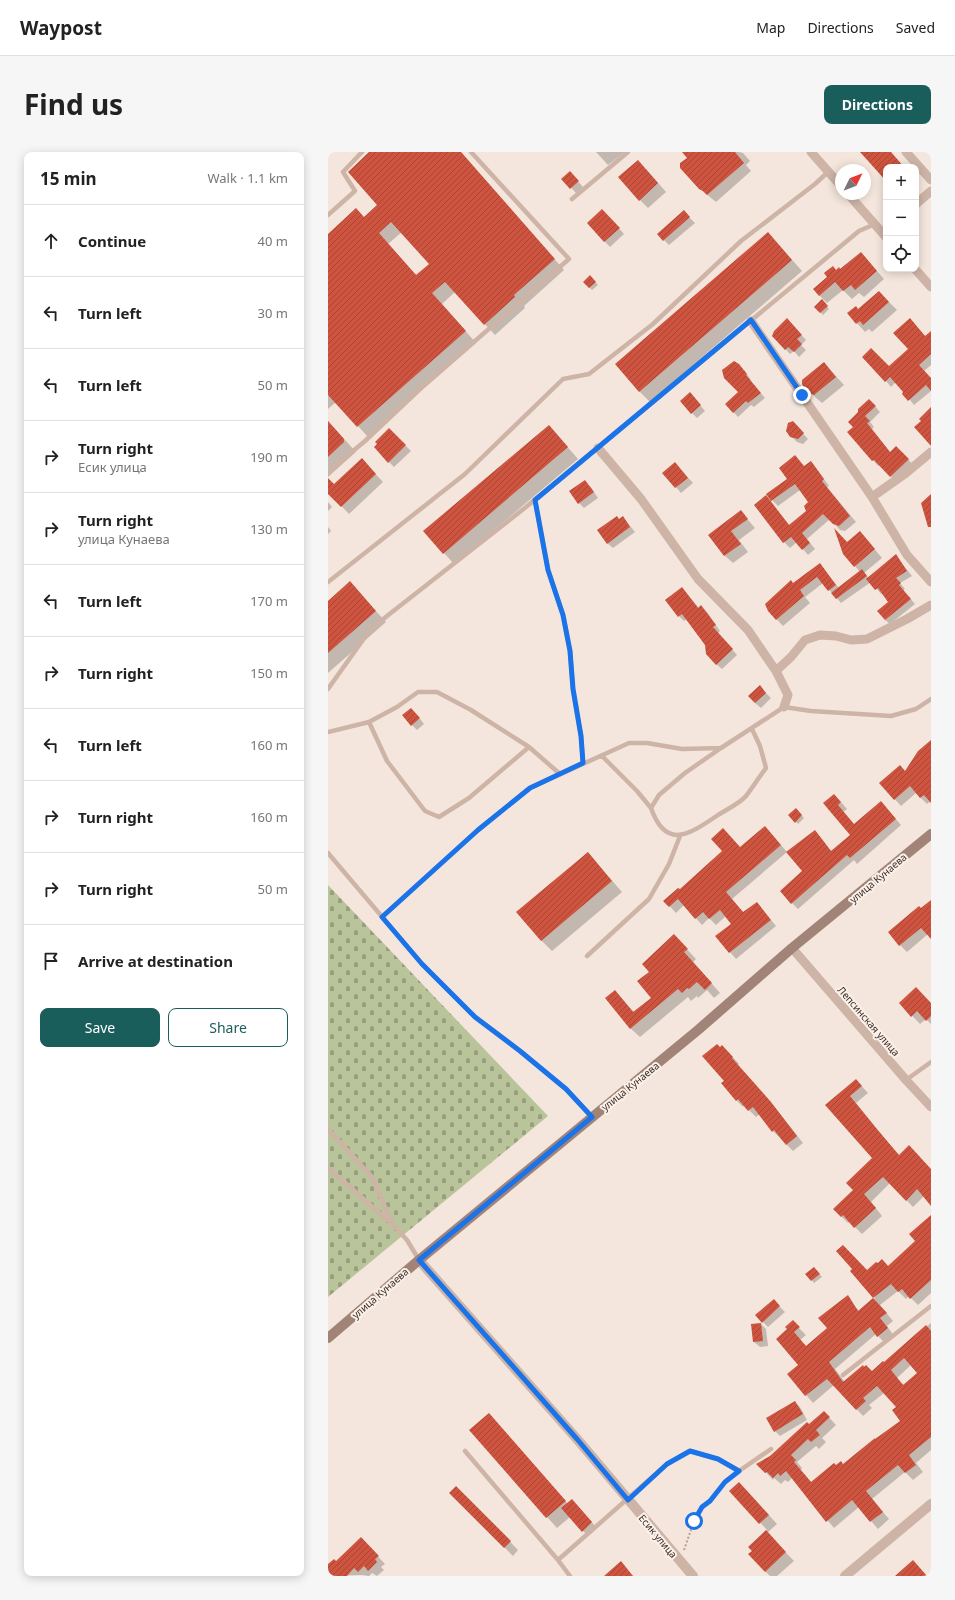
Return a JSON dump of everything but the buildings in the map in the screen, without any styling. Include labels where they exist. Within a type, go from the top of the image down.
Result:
[{"type":"main road","name":"улица Кунаева","points":[[328,1338],[419,1260],[698,1030],[792,948],[931,834]]},
{"type":"street","points":[[811,152],[835,180]]},
{"type":"street","points":[[906,152],[931,180]]},
{"type":"street","points":[[919,201],[931,191]]},
{"type":"street","points":[[853,200],[885,236]]},
{"type":"street","points":[[875,224],[883,224]]},
{"type":"street","points":[[918,272],[931,287]]},
{"type":"street","points":[[751,320],[872,497],[907,555],[931,582]]},
{"type":"street","points":[[598,448],[641,499],[698,579],[748,630],[776,671],[788,695],[784,707]]},
{"type":"street","points":[[872,497],[906,473],[931,452]]},
{"type":"street","points":[[776,671],[791,657],[805,640],[820,635],[836,636],[851,640],[867,639],[931,605]]},
{"type":"street","name":"Лепсинская улица","points":[[792,948],[931,1107]]},
{"type":"street","name":"Есик улица","points":[[419,1260],[577,1439],[693,1576]]},
{"type":"street","points":[[845,1576],[931,1504]]},
{"type":"lane","points":[[328,215],[354,191],[343,172],[362,152]]},
{"type":"lane","points":[[329,471],[365,441],[420,389],[569,259],[471,152]]},
{"type":"lane","points":[[572,199],[628,152]]},
{"type":"lane","points":[[328,582],[465,474],[563,379],[589,374],[653,324],[741,241],[816,184],[828,172]]},
{"type":"lane","points":[[328,689],[370,630],[535,500],[859,231],[875,224]]},
{"type":"lane","points":[[535,500],[548,570],[563,615],[570,651],[573,689],[581,736],[583,763]]},
{"type":"lane","points":[[328,732],[369,722],[397,707],[418,692],[437,692],[471,710],[529,747],[560,774]]},
{"type":"lane","points":[[651,808],[659,795],[685,773],[784,707],[811,711],[891,716],[916,710],[931,699]]},
{"type":"lane","points":[[369,722],[387,761],[425,811],[440,817],[469,798],[529,747]]},
{"type":"lane","points":[[602,756],[637,791],[651,808],[655,819],[668,834],[680,836],[699,828],[745,797],[766,768],[760,746],[752,729]]},
{"type":"lane","points":[[382,917],[478,830],[530,788],[629,743],[647,743],[682,749],[721,748]]},
{"type":"lane","points":[[586,956],[649,899],[669,864],[680,836]]},
{"type":"lane","points":[[328,853],[422,964],[475,1017],[520,1051],[566,1089],[592,1117]]},
{"type":"lane","points":[[906,1080],[931,1062]]},
{"type":"lane","points":[[328,1129],[372,1177],[394,1226]]},
{"type":"lane","points":[[328,1168],[394,1226],[407,1240],[419,1260]]},
{"type":"lane","points":[[843,1375],[931,1306]]},
{"type":"lane","points":[[558,1560],[593,1528],[628,1500],[667,1464],[690,1451],[718,1459],[739,1471],[770,1449]]},
{"type":"lane","points":[[465,1451],[570,1576]]},
{"type":"path","points":[[680,1561],[694,1521],[702,1507],[710,1501],[725,1482],[739,1471]]},
{"type":"green space","points":[[328,885],[548,1116],[328,1297]]},
{"type":"route","points":[[694,1521],[702,1507],[710,1501],[725,1482],[739,1471],[718,1459],[690,1451],[667,1464],[628,1500],[577,1439],[419,1260],[592,1117],[566,1089],[520,1051],[475,1017],[422,964],[382,917],[478,830],[530,788],[583,763],[581,736],[573,689],[570,651],[563,615],[548,570],[535,500],[751,320],[802,395]]}]
